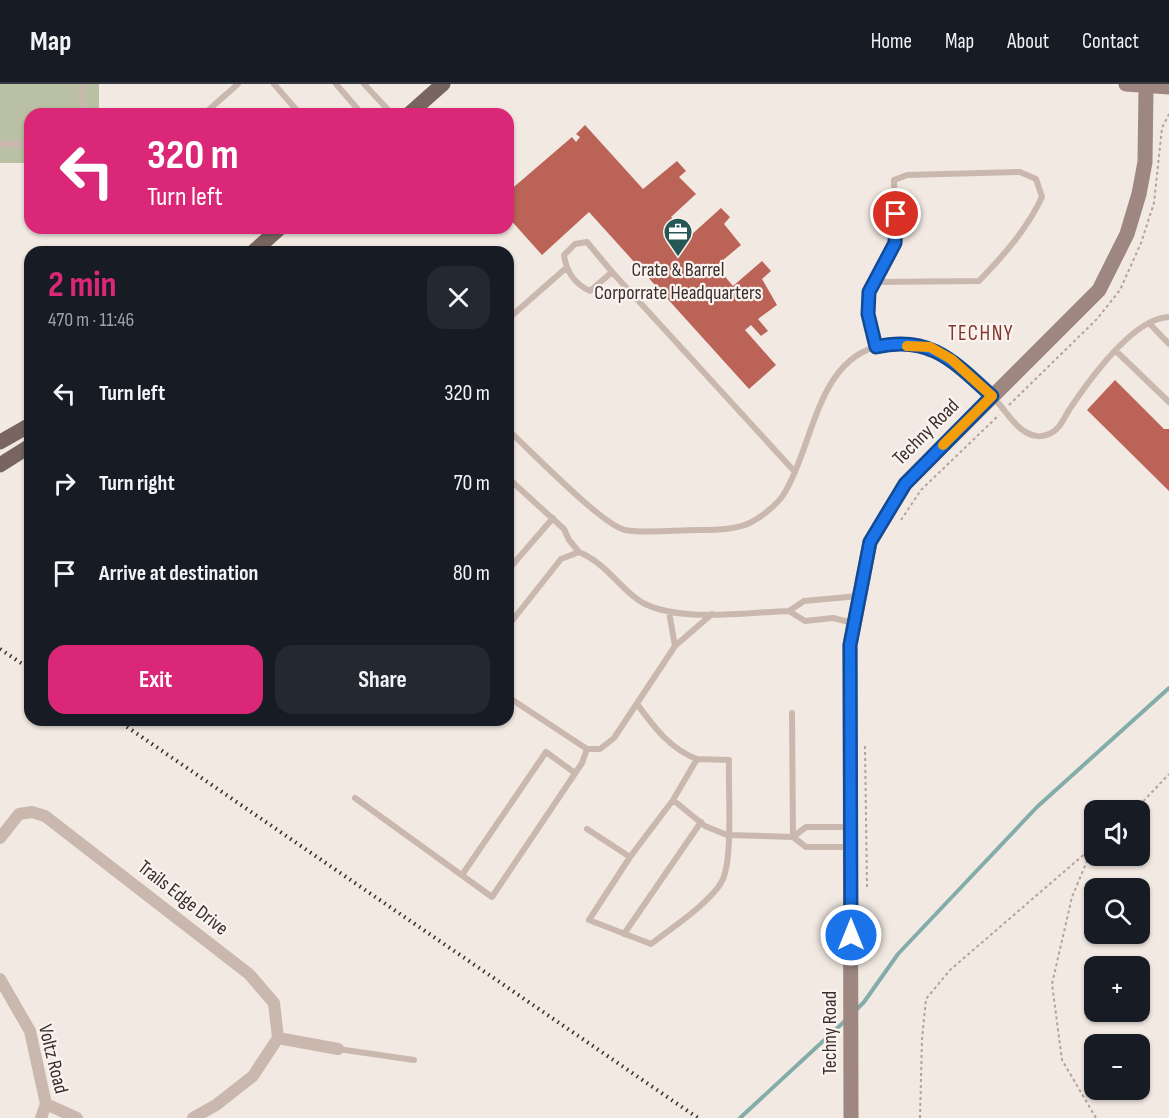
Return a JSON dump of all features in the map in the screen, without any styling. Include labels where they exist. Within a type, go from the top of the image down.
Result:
[{"type":"main road","points":[[416,108],[443,84]]},
{"type":"main road","points":[[1126,84],[1169,87]]},
{"type":"main road","name":"Techny Road","points":[[851,1118],[850,645],[870,542],[905,484],[1098,290],[1126,234],[1139,194],[1145,162],[1146,85]]},
{"type":"main road","points":[[259,246],[273,234]]},
{"type":"main road","points":[[0,442],[24,428]]},
{"type":"main road","points":[[0,465],[24,450]]},
{"type":"street","name":"Trails Edge Drive","points":[[0,838],[19,814],[32,812],[45,816],[249,974],[274,1003],[278,1038]]},
{"type":"street","name":"Voltz Road","points":[[0,979],[30,1031],[46,1104],[41,1118]]},
{"type":"street","points":[[193,1118],[216,1105],[253,1076],[278,1038],[338,1049]]},
{"type":"street","points":[[46,1104],[77,1118]]},
{"type":"lane","points":[[82,84],[82,108]]},
{"type":"lane","points":[[211,108],[238,84]]},
{"type":"lane","points":[[274,84],[295,108]]},
{"type":"lane","points":[[336,84],[357,108]]},
{"type":"lane","points":[[364,84],[386,108]]},
{"type":"lane","points":[[0,144],[24,144]]},
{"type":"lane","points":[[875,282],[979,280],[1010,248],[1034,215],[1042,197],[1036,179],[1020,172],[907,175],[894,180],[895,243],[869,292],[868,314],[876,347]]},
{"type":"lane","points":[[612,272],[590,291],[582,287],[566,268],[564,255],[575,244],[587,242],[795,472]]},
{"type":"lane","points":[[514,314],[566,268]]},
{"type":"lane","points":[[514,436],[605,519],[624,530],[723,530],[754,521],[784,494],[795,472],[823,396],[845,366],[862,351],[886,345],[930,347],[951,359],[992,396],[1022,430],[1034,436],[1048,435],[1058,429],[1071,407],[1116,351],[1149,323],[1161,317],[1169,317]]},
{"type":"lane","points":[[1149,323],[1169,344]]},
{"type":"lane","points":[[1116,351],[1169,402]]},
{"type":"lane","points":[[514,483],[564,529],[569,540],[579,552],[597,560],[642,602],[669,612],[712,614],[789,611],[804,601],[859,596]]},
{"type":"lane","points":[[514,563],[553,518]]},
{"type":"lane","points":[[514,618],[561,559],[579,552]]},
{"type":"lane","points":[[789,611],[805,621],[833,618],[854,624]]},
{"type":"lane","points":[[669,612],[675,646]]},
{"type":"lane","points":[[514,701],[587,749],[600,749],[614,738],[675,646],[712,614]]},
{"type":"lane","points":[[637,704],[658,732],[681,753],[697,759],[729,760],[727,835],[729,858],[722,881],[706,899],[651,944],[589,920],[630,857],[673,800],[697,759]]},
{"type":"lane","points":[[792,713],[793,837]]},
{"type":"lane","points":[[355,798],[492,897],[575,773],[587,749]]},
{"type":"lane","points":[[462,875],[546,752],[575,773]]},
{"type":"lane","points":[[673,800],[701,822],[727,835],[793,837],[806,847],[850,847]]},
{"type":"lane","points":[[624,934],[701,822]]},
{"type":"lane","points":[[793,837],[806,827],[850,827]]},
{"type":"lane","points":[[587,829],[630,857]]},
{"type":"lane","points":[[338,1049],[414,1060]]},
{"type":"path","points":[[900,521],[921,490],[1097,319],[1120,290],[1141,243],[1154,203],[1162,128],[1169,114]]},
{"type":"path","points":[[865,744],[867,887]]},
{"type":"path","points":[[1144,800],[1169,774]]},
{"type":"path","points":[[920,1118],[922,1040],[926,999],[950,970],[1084,855]]},
{"type":"path","points":[[1085,866],[1072,897],[1052,984],[1062,1060],[1096,1118]]},
{"type":"green space","points":[[0,84],[99,84],[99,108],[24,108],[24,163],[0,163]]},
{"type":"building","name":"Crate & Barrel Corporrate Headquarters","points":[[585,125],[643,189],[677,161],[686,171],[679,177],[696,194],[671,217],[690,236],[721,208],[730,217],[724,224],[741,245],[716,266],[733,286],[762,261],[771,271],[762,279],[777,305],[758,319],[768,331],[761,336],[751,325],[745,330],[776,365],[749,389],[589,212],[542,255],[514,224],[514,187],[572,137],[576,142],[580,137],[576,134]]},
{"type":"building","points":[[1115,380],[1164,429],[1169,429],[1169,491],[1087,410]]},
{"type":"waterway","points":[[855,1011],[898,954],[1037,807],[1169,688]]},
{"type":"waterway","points":[[740,1118],[847,1019]]},
{"type":"railway","points":[[0,649],[24,665]]},
{"type":"railway","points":[[126,726],[698,1118]]},
{"type":"slow traffic","points":[[907,346],[930,347],[951,359],[992,396],[943,445]]},
{"type":"place","name":"Crate & Barrel Corporrate Headquarters","points":[[678,258]]},
{"type":"district","name":"TECHNY","points":[[981,333]]},
{"type":"route","points":[[851,935],[850,645],[870,542],[905,484],[992,396],[951,359],[930,347],[886,345],[876,347],[868,314],[869,292],[885,266],[895,243],[896,214]]}]
